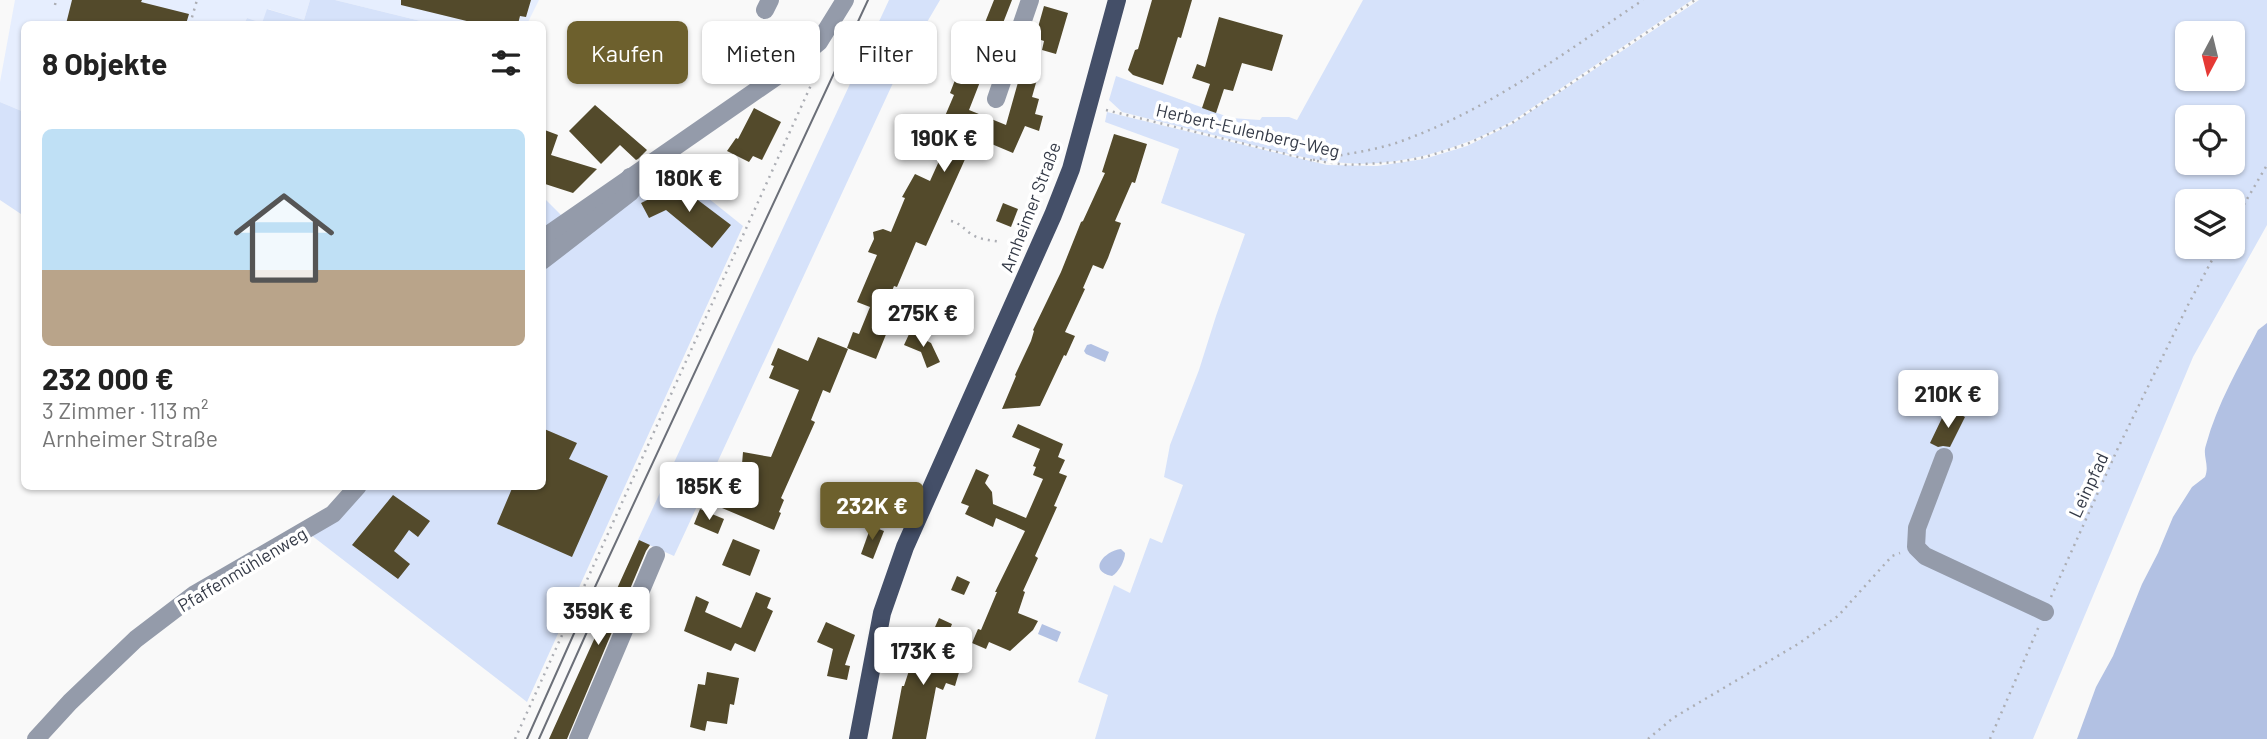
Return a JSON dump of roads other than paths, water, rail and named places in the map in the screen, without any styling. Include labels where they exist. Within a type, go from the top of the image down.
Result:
[{"type":"main road","name":"Arnheimer Straße","points":[[858,739],[877,637],[891,583],[1071,169],[1117,0]]},
{"type":"street","points":[[546,236],[747,99],[819,42],[845,0]]},
{"type":"street","points":[[996,99],[1030,0]]},
{"type":"street","points":[[546,258],[631,192],[630,177]]},
{"type":"street","points":[[1944,457],[1917,528],[1916,547],[1925,556],[2045,612]]},
{"type":"street","name":"Pfaffenmühlenweg","points":[[36,739],[70,702],[146,631],[195,594],[333,514],[354,490]]},
{"type":"street","points":[[578,739],[656,555]]},
{"type":"tram line","points":[[527,739],[868,0]]},
{"type":"tram line","points":[[539,739],[599,605]]}]
